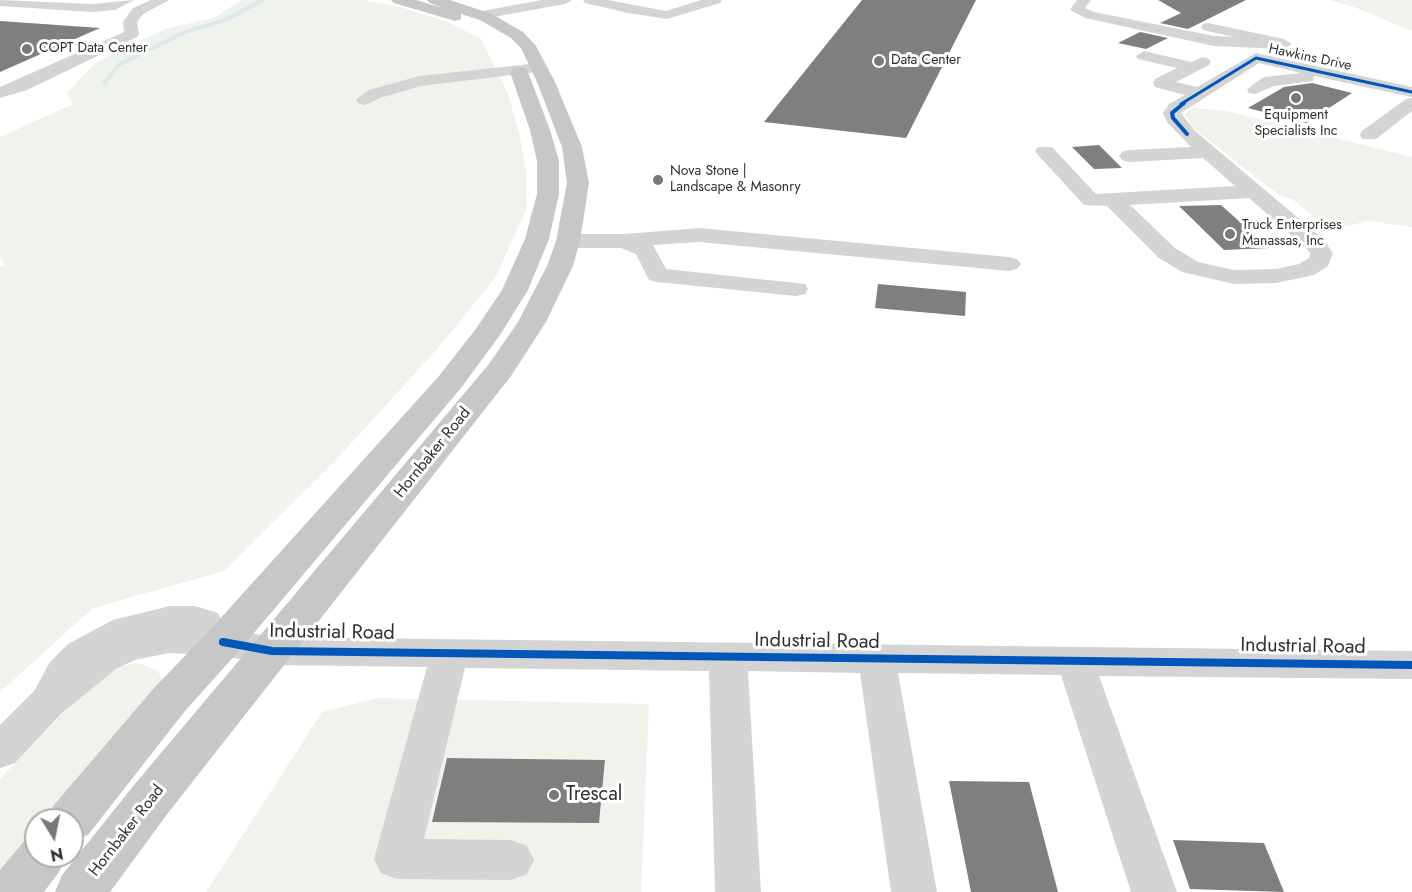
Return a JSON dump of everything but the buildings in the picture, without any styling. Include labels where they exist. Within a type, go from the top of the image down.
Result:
[{"type":"main road","name":"Hornbaker Road","points":[[80,892],[151,799],[500,370],[532,322],[560,266],[576,204],[576,166],[564,125],[529,69],[499,42],[472,23],[440,10],[399,0]]},
{"type":"main road","name":"Hornbaker Road","points":[[81,808],[170,699],[214,638],[450,382],[486,335],[515,290],[537,239],[548,194],[548,161],[529,69],[528,46],[504,26],[482,15],[435,0]]},
{"type":"main road","points":[[14,892],[33,868]]},
{"type":"street","points":[[0,2],[93,8],[110,7],[127,0]]},
{"type":"street","points":[[0,93],[21,86],[132,34],[130,22],[138,11],[162,0]]},
{"type":"street","points":[[482,15],[565,0]]},
{"type":"street","points":[[590,0],[667,15]]},
{"type":"street","points":[[639,26],[715,0]]},
{"type":"street","points":[[1084,0],[1078,11],[1114,15],[1223,42],[1289,41]]},
{"type":"street","points":[[1208,27],[1289,41]]},
{"type":"street","points":[[1256,58],[1289,41]]},
{"type":"street","points":[[1144,56],[1198,64],[1161,83],[1197,93]]},
{"type":"street","name":"Hawkins Drive","points":[[1209,152],[1187,134],[1173,118],[1172,113],[1178,105],[1256,58],[1412,92]]},
{"type":"street","points":[[365,100],[374,94],[420,81],[529,69]]},
{"type":"street","points":[[1255,89],[1270,81],[1289,77],[1309,77],[1317,72]]},
{"type":"street","points":[[1369,135],[1412,103]]},
{"type":"street","points":[[1045,151],[1091,201],[1255,191]]},
{"type":"street","points":[[1112,199],[1167,254],[1202,271],[1234,277],[1262,277],[1296,273],[1320,261],[1322,253],[1315,243],[1209,152],[1129,156]]},
{"type":"street","points":[[633,244],[699,235],[1009,264]]},
{"type":"street","points":[[568,241],[633,244],[982,280]]},
{"type":"street","points":[[633,244],[645,250],[657,275],[796,289]]},
{"type":"street","points":[[0,751],[48,702],[64,672],[81,654],[126,630],[170,619],[195,619],[205,622],[214,638]]},
{"type":"street","name":"Industrial Road","points":[[214,638],[272,651],[1412,665]]},
{"type":"street","points":[[450,652],[397,859],[511,860]]},
{"type":"street","points":[[728,657],[738,892]]},
{"type":"street","points":[[877,659],[914,892]]},
{"type":"street","points":[[1075,661],[1154,892]]},
{"type":"shaded area","points":[[242,0],[363,0],[400,7],[448,22],[481,39],[508,94],[519,132],[526,171],[527,208],[495,278],[437,349],[336,460],[224,571],[93,608],[0,692],[0,267],[5,266],[0,258],[0,137],[73,104],[67,93],[95,63],[165,29],[213,18]]},
{"type":"shaded area","points":[[1330,0],[1412,0],[1412,31],[1354,7]]},
{"type":"shaded area","points":[[1191,108],[1227,111],[1412,157],[1412,227],[1367,221],[1332,230],[1292,199],[1280,196],[1192,127],[1185,115]]},
{"type":"shaded area","points":[[138,663],[158,671],[162,680],[60,808],[24,808],[24,853],[0,883],[0,779],[86,689],[123,666]]},
{"type":"shaded area","points":[[378,698],[649,704],[641,892],[206,892],[322,712]],"holes":[[[447,758],[605,760],[599,823],[432,822]]]},
{"type":"waterway","points":[[104,83],[120,64],[185,32],[225,20],[263,0]]},
{"type":"cycle path","points":[[1187,134],[1173,118],[1172,113],[1175,108],[1256,58],[1412,92]]},
{"type":"cycle path","points":[[223,642],[272,651],[1412,665]]},
{"type":"place","name":"COPT Data Center","points":[[27,49]]},
{"type":"place","name":"Data Center","points":[[879,61]]},
{"type":"place","name":"Equipment Specialists Inc","points":[[1296,98]]},
{"type":"place","name":"Nova Stone | Landscape & Masonry","points":[[658,180]]},
{"type":"place","name":"Truck Enterprises Manassas, Inc","points":[[1230,234]]},
{"type":"place","name":"Trescal","points":[[554,795]]}]
